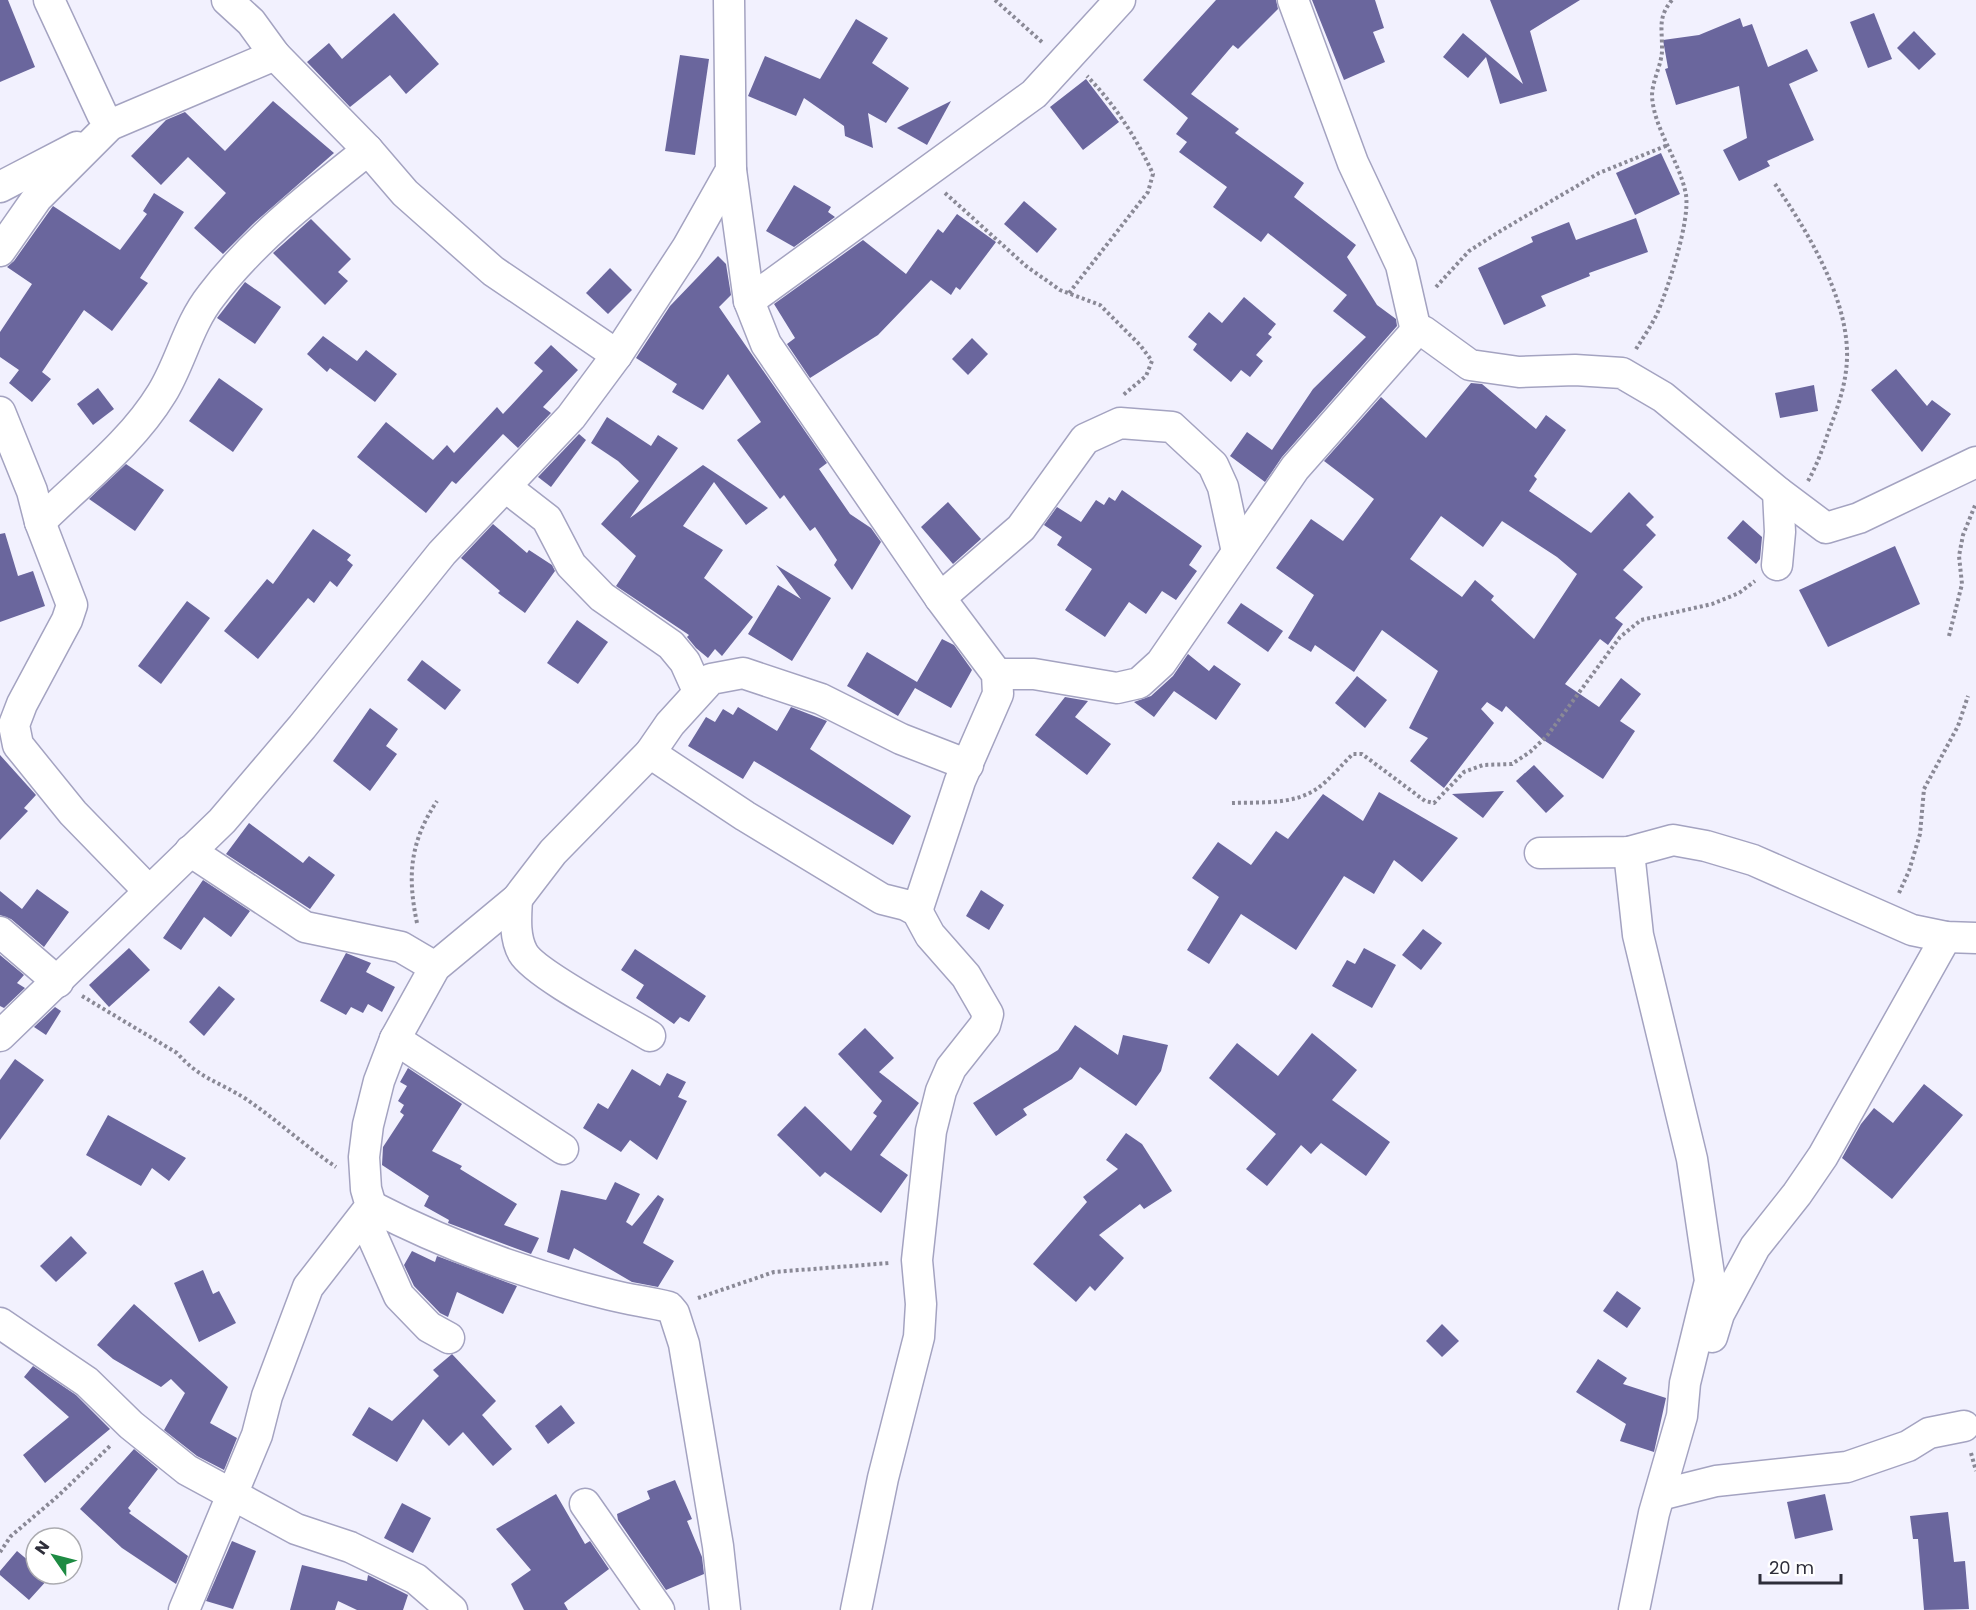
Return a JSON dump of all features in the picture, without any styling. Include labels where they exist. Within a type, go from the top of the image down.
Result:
[{"type":"street","points":[[48,0],[102,114],[104,132]]},
{"type":"street","points":[[227,0],[251,22],[275,55],[368,150],[405,193],[493,271],[617,355]]},
{"type":"street","points":[[729,0],[731,170],[749,301],[766,344],[940,598],[997,674],[998,694],[968,765],[917,911]]},
{"type":"street","points":[[749,301],[1034,94],[1120,0]]},
{"type":"street","points":[[1293,0],[1353,163],[1401,265],[1415,325],[1470,364],[1519,372],[1575,370],[1622,373],[1663,397],[1786,499],[1826,528],[1859,518],[1976,462]]},
{"type":"street","points":[[0,187],[104,132],[275,55]]},
{"type":"street","points":[[0,251],[37,198],[104,132]]},
{"type":"street","points":[[40,522],[130,436],[161,394],[180,361],[190,327],[233,268],[305,200],[368,150]]},
{"type":"street","points":[[0,1036],[58,982],[148,890],[222,821],[288,745],[442,553],[507,488],[571,417],[617,355],[687,248],[731,170]]},
{"type":"street","points":[[997,674],[1034,674],[1117,688],[1139,683],[1161,663],[1295,468],[1415,325]]},
{"type":"street","points":[[0,412],[32,491],[40,522],[72,605],[67,620],[22,704],[14,725],[18,745],[73,813],[148,890]]},
{"type":"street","points":[[940,598],[1021,528],[1085,439],[1120,423],[1173,428],[1213,465],[1223,487],[1237,552]]},
{"type":"street","points":[[507,488],[547,519],[571,565],[602,597],[671,645],[686,662],[698,691]]},
{"type":"street","points":[[1777,565],[1786,499]]},
{"type":"street","points":[[449,1338],[429,1327],[399,1296],[371,1233],[364,1157],[368,1125],[379,1081],[395,1039],[435,967],[517,899],[554,852],[650,753],[670,724],[711,679],[743,673],[821,699],[902,738],[968,765]]},
{"type":"street","points":[[650,753],[745,816],[882,899],[906,905],[917,911],[930,935],[966,976],[988,1014],[985,1025],[951,1068],[941,1091],[931,1131],[917,1260],[921,1304],[920,1337],[883,1478],[856,1610]]},
{"type":"street","points":[[1540,853],[1629,852],[1673,840],[1707,846],[1753,860],[1912,930],[1946,937],[1976,938]]},
{"type":"street","points":[[190,851],[305,927],[401,947],[435,967]]},
{"type":"street","points":[[1629,852],[1638,934],[1692,1159],[1710,1281],[1684,1396],[1682,1416],[1660,1495],[1634,1610]]},
{"type":"street","points":[[517,899],[516,927],[523,953],[540,970],[650,1036]]},
{"type":"street","points":[[0,932],[58,982]]},
{"type":"street","points":[[1684,1396],[1713,1334],[1719,1314],[1755,1247],[1797,1194],[1823,1156],[1946,937]]},
{"type":"street","points":[[395,1039],[563,1149]]},
{"type":"street","points":[[368,1197],[422,1233],[531,1272],[610,1295],[669,1307],[674,1313],[684,1344],[718,1546],[725,1610]]},
{"type":"street","points":[[184,1610],[257,1435],[267,1396],[308,1287],[368,1197]]},
{"type":"street","points":[[0,1323],[87,1382],[131,1425],[187,1470],[231,1496],[296,1529],[350,1547],[416,1579],[452,1610]]},
{"type":"street","points":[[1660,1495],[1716,1481],[1847,1467],[1908,1446],[1929,1433],[1964,1426]]},
{"type":"street","points":[[585,1504],[659,1610]]},
{"type":"path","points":[[995,0],[1064,62],[1084,72],[1107,97],[1142,149],[1153,174],[1148,192],[1069,293]]},
{"type":"path","points":[[1622,373],[1657,314],[1675,261],[1685,217],[1686,195],[1652,94],[1662,47],[1660,28],[1665,8],[1672,0]]},
{"type":"path","points":[[1415,325],[1439,283],[1469,251],[1599,173],[1668,145]]},
{"type":"path","points":[[923,173],[1026,266],[1069,293],[1100,304],[1140,345],[1152,361],[1146,376],[1119,399]]},
{"type":"path","points":[[1775,183],[1810,234],[1843,323],[1847,350],[1845,379],[1815,469],[1786,499]]},
{"type":"path","points":[[1949,636],[1962,584],[1959,556],[1963,535],[1976,503]]},
{"type":"path","points":[[1233,803],[1289,801],[1298,798],[1316,789],[1353,754],[1362,754],[1425,801],[1434,803],[1464,772],[1483,765],[1512,764],[1530,752],[1547,736],[1620,637],[1641,621],[1712,603],[1739,593],[1777,565]]},
{"type":"path","points":[[1890,920],[1909,871],[1920,834],[1924,789],[1944,755],[1968,696]]},
{"type":"path","points":[[418,926],[410,885],[412,863],[417,838],[437,801]]},
{"type":"path","points":[[58,982],[177,1053],[194,1071],[245,1099],[368,1197]]},
{"type":"path","points":[[669,1307],[774,1272],[917,1260]]},
{"type":"path","points":[[0,1552],[10,1536],[58,1496],[131,1425]]},
{"type":"building","points":[[0,0],[8,0],[35,67],[0,82]]},
{"type":"building","points":[[1216,0],[1276,0],[1278,9],[1238,49],[1233,45],[1191,94],[1239,129],[1235,133],[1304,183],[1294,197],[1356,245],[1347,257],[1377,305],[1396,319],[1397,326],[1282,457],[1265,482],[1230,456],[1247,432],[1272,450],[1313,389],[1366,337],[1333,311],[1347,295],[1268,233],[1261,242],[1213,207],[1227,187],[1179,152],[1187,142],[1176,134],[1188,118],[1143,80]]},
{"type":"building","points":[[1312,0],[1375,0],[1384,28],[1373,32],[1385,62],[1344,80]]},
{"type":"building","points":[[1490,0],[1580,0],[1530,31],[1547,91],[1500,104],[1486,57],[1468,78],[1443,57],[1463,33],[1523,84]]},
{"type":"building","points":[[394,13],[439,64],[406,94],[390,75],[350,107],[307,62],[329,43],[342,59]]},
{"type":"building","points":[[1874,13],[1892,59],[1868,68],[1850,22]]},
{"type":"building","points":[[1740,18],[1743,27],[1752,24],[1768,67],[1807,49],[1818,71],[1789,84],[1814,140],[1767,161],[1770,166],[1739,181],[1723,150],[1747,138],[1739,86],[1676,105],[1665,69],[1668,68],[1663,40],[1699,35]]},
{"type":"building","points":[[856,19],[888,38],[872,63],[909,88],[886,123],[868,113],[873,148],[845,136],[844,126],[804,98],[796,116],[748,96],[765,56],[820,79]]},
{"type":"building","points":[[1914,31],[1936,54],[1919,70],[1897,48]]},
{"type":"building","points":[[680,55],[709,59],[695,155],[665,151]]},
{"type":"building","points":[[1086,79],[1119,122],[1083,150],[1050,107]]},
{"type":"building","points":[[273,101],[334,153],[253,224],[223,254],[194,228],[226,193],[188,157],[161,185],[131,156],[166,120],[185,112],[225,151]]},
{"type":"building","points":[[951,101],[927,145],[897,128]]},
{"type":"building","points":[[1661,153],[1680,194],[1635,215],[1616,173]]},
{"type":"building","points":[[794,185],[831,207],[828,212],[835,217],[794,247],[766,231]]},
{"type":"building","points":[[154,193],[184,212],[140,278],[148,283],[112,331],[84,310],[42,372],[51,379],[32,402],[9,383],[19,370],[0,357],[0,332],[32,284],[7,267],[14,261],[53,206],[120,250],[147,214],[143,211]]},
{"type":"building","points":[[1024,201],[1057,229],[1037,253],[1004,224]]},
{"type":"building","points":[[957,214],[996,242],[960,290],[956,287],[951,295],[931,280],[878,335],[810,378],[787,344],[795,338],[774,304],[863,240],[906,274],[938,229],[943,233]]},
{"type":"building","points":[[1636,218],[1648,252],[1589,273],[1590,276],[1541,296],[1546,306],[1504,325],[1478,268],[1533,242],[1531,237],[1569,222],[1576,240]]},
{"type":"building","points":[[311,219],[351,259],[338,272],[348,281],[325,305],[273,253]]},
{"type":"building","points":[[718,256],[726,264],[731,295],[719,307],[827,463],[819,469],[850,514],[871,528],[881,542],[852,590],[834,565],[837,560],[815,527],[810,531],[784,495],[780,499],[737,440],[761,422],[728,374],[703,410],[672,392],[677,384],[636,358],[670,306]]},
{"type":"building","points":[[610,268],[632,290],[608,314],[586,293]]},
{"type":"building","points":[[245,282],[281,307],[255,344],[217,318]]},
{"type":"building","points":[[1244,297],[1276,324],[1268,334],[1272,337],[1256,355],[1263,361],[1250,377],[1241,370],[1231,382],[1193,350],[1197,344],[1188,337],[1209,312],[1222,323]]},
{"type":"building","points":[[323,336],[357,361],[366,350],[397,374],[375,402],[330,368],[327,372],[307,354]]},
{"type":"building","points":[[972,338],[988,354],[968,375],[952,359]]},
{"type":"building","points":[[551,345],[578,370],[543,407],[551,413],[518,448],[503,434],[456,484],[452,481],[426,513],[357,457],[386,422],[433,460],[447,445],[454,453],[497,407],[503,414],[543,371],[534,363]]},
{"type":"building","points":[[1896,369],[1927,406],[1932,400],[1951,414],[1922,452],[1871,390]]},
{"type":"building","points":[[219,378],[263,409],[233,452],[189,421]]},
{"type":"building","points":[[1471,383],[1482,384],[1536,429],[1546,415],[1566,430],[1534,476],[1537,479],[1529,491],[1591,533],[1629,492],[1654,517],[1646,525],[1656,535],[1623,570],[1643,587],[1615,618],[1623,624],[1608,645],[1600,639],[1565,684],[1599,707],[1621,678],[1641,694],[1620,721],[1635,731],[1603,779],[1542,739],[1506,706],[1502,712],[1487,702],[1481,709],[1494,723],[1444,788],[1410,761],[1428,738],[1409,728],[1438,671],[1382,630],[1354,672],[1315,645],[1311,652],[1288,638],[1314,595],[1276,568],[1311,519],[1343,541],[1374,499],[1324,461],[1381,397],[1426,438]],"holes":[[[1441,516],[1483,547],[1502,521],[1557,557],[1577,574],[1534,639],[1491,600],[1494,596],[1475,580],[1462,597],[1410,559]]]},
{"type":"building","points":[[1814,385],[1818,411],[1780,418],[1775,393]]},
{"type":"building","points":[[98,388],[114,409],[93,425],[77,404]]},
{"type":"building","points":[[607,417],[651,446],[658,435],[678,448],[630,518],[703,465],[768,508],[746,525],[714,482],[683,526],[723,550],[704,578],[753,617],[722,656],[715,649],[708,658],[696,648],[687,637],[689,635],[616,586],[636,556],[601,524],[639,481],[618,461],[591,443]]},
{"type":"building","points":[[579,434],[586,440],[551,487],[538,477]]},
{"type":"building","points":[[126,464],[164,490],[135,531],[89,499]]},
{"type":"building","points":[[1122,490],[1202,546],[1189,565],[1197,571],[1176,600],[1162,591],[1146,614],[1129,602],[1105,637],[1065,610],[1092,569],[1057,545],[1062,537],[1044,525],[1057,507],[1081,522],[1096,500],[1104,505],[1109,497],[1115,501]]},
{"type":"building","points":[[948,502],[981,539],[953,564],[921,527]]},
{"type":"building","points":[[1743,520],[1762,537],[1760,559],[1756,564],[1727,538]]},
{"type":"building","points":[[493,524],[527,553],[529,550],[552,565],[555,571],[525,613],[498,593],[500,591],[461,558]]},
{"type":"building","points":[[313,529],[351,555],[347,560],[353,565],[337,587],[330,581],[314,603],[308,598],[258,659],[224,631],[267,579],[273,584]]},
{"type":"building","points":[[5,533],[18,576],[33,571],[45,606],[0,622],[0,534]]},
{"type":"building","points":[[1895,546],[1920,604],[1828,647],[1799,590]]},
{"type":"building","points":[[776,565],[831,598],[792,661],[748,634],[778,585],[801,599]]},
{"type":"building","points":[[187,601],[210,618],[161,684],[138,666]]},
{"type":"building","points":[[1241,603],[1283,631],[1268,652],[1227,623]]},
{"type":"building","points":[[577,620],[608,642],[578,684],[547,663]]},
{"type":"building","points":[[942,639],[954,645],[972,670],[951,708],[915,688],[898,716],[847,686],[867,652],[917,682]]},
{"type":"building","points":[[1188,654],[1209,671],[1214,665],[1241,684],[1216,720],[1174,691],[1154,717],[1134,702],[1151,696],[1173,676]]},
{"type":"building","points":[[422,660],[461,690],[445,710],[407,680]]},
{"type":"building","points":[[1357,676],[1387,700],[1365,728],[1335,703]]},
{"type":"building","points":[[1065,697],[1088,701],[1075,717],[1111,744],[1087,775],[1035,735]]},
{"type":"building","points":[[738,707],[777,731],[791,707],[827,721],[810,749],[911,816],[893,845],[754,761],[743,779],[688,746],[706,717],[715,722],[723,709],[733,715]]},
{"type":"building","points":[[370,708],[398,729],[386,746],[397,754],[370,791],[333,761]]},
{"type":"building","points":[[0,755],[36,795],[24,808],[28,811],[0,840]]},
{"type":"building","points":[[1534,765],[1564,796],[1546,813],[1516,781]]},
{"type":"building","points":[[1504,791],[1483,818],[1452,794]]},
{"type":"building","points":[[1379,792],[1458,838],[1422,882],[1394,860],[1374,894],[1344,876],[1296,950],[1241,914],[1209,964],[1187,950],[1219,897],[1192,878],[1218,842],[1251,865],[1276,831],[1288,839],[1323,794],[1363,821]]},
{"type":"building","points":[[249,823],[303,863],[309,856],[335,875],[310,909],[226,854]]},
{"type":"building","points":[[203,880],[250,911],[231,937],[204,917],[181,950],[163,938]]},
{"type":"building","points":[[37,889],[69,912],[44,947],[11,919],[0,915],[0,891],[22,909]]},
{"type":"building","points":[[981,890],[1004,905],[989,930],[966,916]]},
{"type":"building","points":[[1423,929],[1442,943],[1421,970],[1402,955]]},
{"type":"building","points":[[129,948],[150,970],[109,1007],[89,985]]},
{"type":"building","points":[[1364,948],[1396,965],[1372,1008],[1332,986],[1347,960],[1355,964]]},
{"type":"building","points":[[635,949],[706,996],[689,1022],[680,1017],[674,1024],[636,998],[644,985],[621,970]]},
{"type":"building","points":[[346,953],[371,963],[366,972],[395,987],[382,1012],[368,1004],[363,1013],[351,1007],[346,1015],[320,1001]]},
{"type":"building","points":[[0,955],[24,975],[17,983],[25,988],[4,1008],[0,1006]]},
{"type":"building","points":[[219,986],[235,999],[204,1036],[189,1022]]},
{"type":"building","points":[[55,1007],[61,1011],[46,1035],[34,1027]]},
{"type":"building","points":[[1075,1025],[1118,1055],[1123,1035],[1168,1045],[1161,1071],[1136,1106],[1080,1067],[1072,1079],[1023,1109],[1027,1115],[996,1136],[973,1103],[1058,1050]]},
{"type":"building","points":[[865,1028],[894,1058],[879,1072],[919,1103],[880,1155],[908,1175],[881,1213],[825,1172],[820,1177],[777,1135],[805,1106],[851,1151],[877,1116],[873,1113],[882,1101],[838,1054]]},
{"type":"building","points":[[1312,1033],[1357,1070],[1332,1100],[1390,1142],[1366,1176],[1321,1143],[1311,1154],[1301,1145],[1267,1186],[1246,1169],[1276,1134],[1209,1078],[1237,1043],[1278,1076]]},
{"type":"building","points":[[15,1059],[44,1080],[0,1140],[0,1080]]},
{"type":"building","points":[[408,1068],[462,1104],[432,1151],[462,1166],[460,1169],[517,1204],[504,1225],[539,1238],[531,1254],[448,1223],[449,1220],[424,1206],[429,1196],[382,1165],[383,1147],[404,1115],[400,1112],[404,1105],[398,1101],[407,1086],[400,1082]]},
{"type":"building","points":[[632,1069],[660,1086],[667,1073],[686,1082],[678,1097],[687,1101],[657,1160],[630,1140],[621,1152],[583,1128],[598,1103],[608,1109]]},
{"type":"building","points":[[1924,1084],[1963,1115],[1892,1199],[1842,1158],[1861,1124],[1874,1108],[1893,1123]]},
{"type":"building","points":[[108,1115],[186,1158],[169,1181],[152,1168],[141,1186],[86,1155]]},
{"type":"building","points":[[1126,1133],[1142,1144],[1172,1191],[1144,1209],[1140,1204],[1099,1235],[1124,1258],[1095,1291],[1090,1286],[1076,1302],[1033,1264],[1087,1202],[1083,1197],[1118,1169],[1106,1160]]},
{"type":"building","points":[[615,1182],[640,1194],[626,1222],[632,1226],[658,1195],[664,1199],[643,1243],[674,1261],[658,1287],[632,1282],[574,1248],[569,1260],[547,1252],[561,1190],[606,1200]]},
{"type":"building","points":[[71,1236],[87,1253],[56,1282],[40,1266]]},
{"type":"building","points":[[412,1251],[435,1262],[437,1256],[517,1286],[503,1314],[457,1292],[448,1317],[440,1313],[414,1286],[404,1265]]},
{"type":"building","points":[[203,1270],[213,1294],[219,1291],[236,1323],[199,1342],[174,1283]]},
{"type":"building","points":[[1617,1291],[1641,1308],[1627,1328],[1603,1311]]},
{"type":"building","points":[[134,1304],[228,1387],[210,1423],[237,1438],[224,1470],[197,1456],[164,1430],[185,1393],[171,1379],[161,1387],[113,1359],[97,1345]]},
{"type":"building","points":[[1442,1324],[1459,1341],[1442,1357],[1426,1341]]},
{"type":"building","points":[[452,1354],[496,1401],[482,1415],[512,1449],[493,1466],[463,1432],[449,1446],[423,1419],[397,1462],[352,1435],[369,1407],[392,1421],[439,1376],[433,1370]]},
{"type":"building","points":[[1598,1359],[1627,1378],[1623,1384],[1666,1398],[1654,1452],[1620,1441],[1626,1424],[1576,1392]]},
{"type":"building","points":[[33,1366],[76,1395],[110,1429],[45,1483],[23,1455],[69,1417],[24,1377]]},
{"type":"building","points":[[561,1405],[575,1423],[548,1444],[535,1426]]},
{"type":"building","points":[[134,1449],[158,1469],[128,1508],[131,1511],[129,1513],[188,1556],[176,1584],[122,1548],[80,1509]]},
{"type":"building","points":[[675,1480],[692,1519],[687,1521],[702,1557],[704,1574],[666,1590],[618,1520],[617,1514],[650,1499],[647,1491]]},
{"type":"building","points":[[556,1494],[585,1544],[590,1541],[609,1569],[564,1603],[568,1610],[524,1610],[511,1584],[531,1570],[496,1529]]},
{"type":"building","points":[[1825,1494],[1833,1530],[1795,1539],[1787,1502]]},
{"type":"building","points":[[402,1503],[431,1518],[413,1553],[384,1538]]},
{"type":"building","points":[[1948,1512],[1954,1562],[1965,1561],[1969,1609],[1924,1610],[1918,1539],[1913,1539],[1910,1516]]},
{"type":"building","points":[[232,1541],[256,1551],[233,1609],[206,1601]]},
{"type":"building","points":[[17,1551],[24,1557],[24,1586],[42,1586],[29,1600],[0,1575],[0,1571]]},
{"type":"building","points":[[302,1565],[367,1581],[368,1575],[408,1595],[403,1610],[357,1610],[338,1601],[335,1610],[290,1610]]}]
